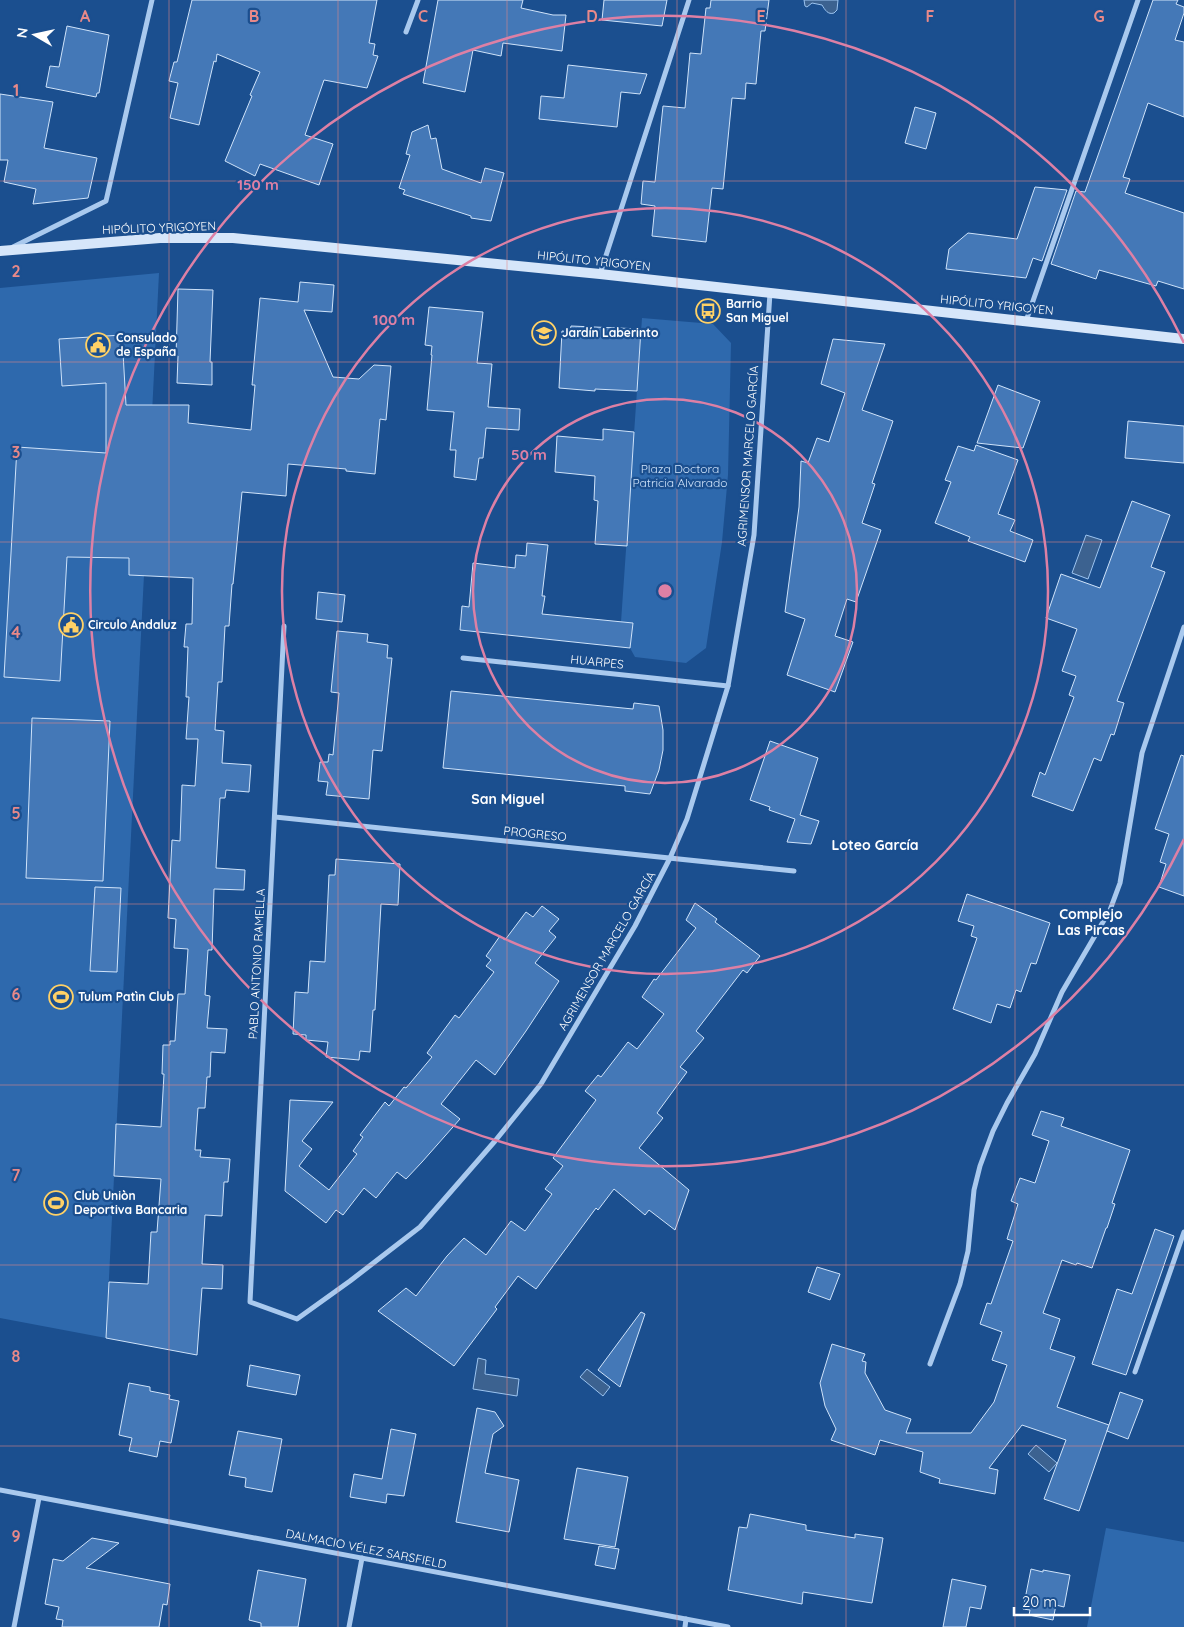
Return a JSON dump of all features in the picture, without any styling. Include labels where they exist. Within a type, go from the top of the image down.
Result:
[{"type":"main road","name":"HIPÓLITO YRIGOYEN","points":[[3,251],[160,238],[232,238],[600,274],[1184,338]]},
{"type":"street","points":[[3,251],[106,201],[152,0]]},
{"type":"street","points":[[406,32],[418,0]]},
{"type":"street","points":[[600,274],[689,0]]},
{"type":"street","points":[[1026,321],[1138,0]]},
{"type":"street","name":"AGRIMENSOR MARCELO GARCÍA","points":[[250,1302],[297,1319],[350,1282],[420,1226],[495,1141],[541,1084],[635,926],[670,858],[687,819],[728,686],[754,534],[770,293]]},
{"type":"street","name":"PABLO ANTONIO RAMELLA","points":[[250,1302],[284,626]]},
{"type":"street","points":[[930,1364],[960,1284],[968,1251],[974,1190],[987,1148],[1008,1103],[1035,1054],[1062,992],[1110,910],[1120,883],[1142,753],[1184,627]]},
{"type":"street","name":"HUARPES","points":[[463,658],[728,686]]},
{"type":"street","name":"PROGRESO","points":[[275,816],[794,871]]},
{"type":"street","points":[[1135,1372],[1184,1232]]},
{"type":"street","name":"DALMACIO VÉLEZ SARSFIELD","points":[[0,1490],[728,1627]]},
{"type":"street","points":[[14,1627],[39,1498]]},
{"type":"street","points":[[349,1627],[362,1558]]},
{"type":"street","points":[[685,1627],[686,1619]]},
{"type":"green space","name":"Circulo Andaluz","points":[[159,273],[106,1338],[0,1318],[0,288]]},
{"type":"green space","name":"Plaza Doctora Patricia Alvarado","points":[[642,318],[713,324],[731,343],[728,475],[722,542],[706,648],[686,663],[635,657],[630,648],[633,623],[621,622]]},
{"type":"green space","points":[[1106,1528],[1184,1542],[1184,1627],[1087,1627]]},
{"type":"shaded area","points":[[804,0],[838,0],[837,10],[834,13],[828,13],[822,5],[812,3],[807,7]]},
{"type":"shaded area","points":[[1086,535],[1102,540],[1088,579],[1072,573]]},
{"type":"shaded area","points":[[478,1358],[486,1360],[485,1374],[519,1379],[517,1396],[473,1389]]},
{"type":"shaded area","points":[[587,1369],[610,1387],[603,1396],[580,1377]]},
{"type":"shaded area","points":[[1036,1445],[1057,1463],[1049,1472],[1028,1454]]},
{"type":"building","points":[[192,0],[377,0],[369,43],[375,44],[373,55],[378,56],[367,88],[324,80],[305,135],[333,144],[319,185],[260,164],[255,176],[225,161],[260,72],[217,54],[199,125],[170,118],[178,83],[169,81],[174,62],[177,62]]},
{"type":"building","points":[[438,0],[523,0],[521,8],[553,15],[566,15],[562,51],[503,43],[501,56],[473,50],[465,92],[423,83]]},
{"type":"building","points":[[604,0],[667,0],[662,26],[602,20]]},
{"type":"building","points":[[711,0],[769,0],[765,31],[761,31],[756,84],[746,83],[745,99],[732,98],[723,189],[712,188],[706,242],[652,236],[655,206],[641,204],[643,181],[655,182],[663,106],[685,108],[690,53],[701,54],[706,8],[710,8]]},
{"type":"building","points":[[1153,0],[1178,0],[1176,4],[1184,7],[1184,13],[1175,40],[1184,42],[1184,117],[1148,103],[1123,177],[1130,179],[1125,193],[1184,213],[1184,289],[1158,281],[1156,286],[1099,270],[1096,279],[1051,264],[1076,191],[1085,192]]},
{"type":"building","points":[[67,26],[109,35],[99,93],[97,93],[96,97],[46,87],[50,66],[59,67]]},
{"type":"building","points":[[568,65],[647,74],[640,94],[621,92],[617,127],[539,119],[541,96],[564,98]]},
{"type":"building","points":[[0,94],[53,102],[44,148],[97,158],[88,198],[33,204],[36,189],[4,182],[8,160],[0,160]]},
{"type":"building","points":[[915,107],[936,113],[926,149],[905,143]]},
{"type":"building","points":[[428,125],[431,139],[436,138],[442,169],[481,183],[485,168],[504,173],[491,221],[471,218],[471,216],[403,194],[405,190],[399,188],[410,155],[406,154],[412,132]]},
{"type":"building","points":[[1035,187],[1067,190],[1042,261],[1033,258],[1026,278],[946,269],[949,249],[968,233],[1017,239]]},
{"type":"building","points":[[300,282],[334,285],[332,312],[304,310],[333,377],[359,379],[374,365],[391,366],[386,420],[380,419],[375,474],[346,471],[346,469],[288,464],[286,496],[242,492],[229,626],[225,626],[222,682],[218,682],[215,730],[224,731],[222,763],[251,765],[249,792],[226,790],[225,798],[220,798],[216,868],[245,870],[244,890],[214,889],[212,950],[208,950],[205,995],[210,996],[207,1028],[227,1029],[225,1053],[211,1052],[210,1077],[207,1077],[205,1108],[198,1108],[195,1150],[201,1150],[200,1157],[230,1159],[228,1182],[224,1182],[222,1216],[205,1215],[202,1264],[223,1265],[222,1289],[202,1288],[197,1355],[106,1338],[109,1282],[148,1284],[151,1232],[157,1232],[161,1179],[114,1176],[116,1124],[161,1127],[164,1074],[162,1074],[163,1045],[170,1045],[170,1041],[175,1041],[178,994],[185,994],[188,949],[174,948],[176,919],[168,918],[172,840],[180,841],[182,785],[195,786],[198,739],[186,739],[189,697],[186,697],[188,647],[184,647],[186,624],[192,624],[193,578],[129,575],[129,558],[67,557],[60,681],[4,677],[17,447],[106,453],[106,383],[62,386],[59,339],[122,335],[126,405],[189,405],[188,423],[251,430],[255,385],[252,385],[260,298],[298,302]]},
{"type":"building","points":[[178,289],[213,290],[210,362],[212,362],[212,385],[177,383]]},
{"type":"building","points":[[429,307],[483,312],[477,363],[492,364],[488,407],[520,409],[519,430],[486,428],[483,458],[479,458],[476,480],[454,477],[456,450],[450,450],[454,412],[427,410],[432,355],[432,346],[425,345]]},
{"type":"building","points":[[571,326],[641,329],[637,391],[595,389],[595,391],[559,388],[562,331],[570,332]]},
{"type":"building","points":[[833,339],[885,344],[862,410],[893,421],[872,483],[875,484],[862,523],[881,530],[856,602],[847,599],[835,636],[853,642],[835,692],[787,675],[805,619],[785,612],[799,507],[801,461],[808,463],[817,438],[829,442],[845,393],[821,384]]},
{"type":"building","points":[[998,385],[1040,401],[1023,448],[977,443]]},
{"type":"building","points":[[1128,421],[1184,426],[1184,463],[1125,458]]},
{"type":"building","points":[[603,429],[634,432],[627,546],[595,544],[598,501],[594,500],[595,476],[555,472],[557,436],[603,440]]},
{"type":"building","points":[[976,445],[1018,460],[998,514],[1015,520],[1010,531],[1033,540],[1025,562],[968,541],[970,537],[935,523],[951,482],[945,480],[958,446],[974,451]]},
{"type":"building","points":[[1132,501],[1170,515],[1151,567],[1165,572],[1117,701],[1124,703],[1114,735],[1111,734],[1101,761],[1094,758],[1073,811],[1032,796],[1040,772],[1045,775],[1074,697],[1069,695],[1076,676],[1062,671],[1077,629],[1046,618],[1061,574],[1100,588]]},
{"type":"building","points":[[527,543],[548,545],[542,596],[545,596],[542,614],[633,623],[630,648],[460,630],[462,606],[469,607],[473,563],[515,568],[516,555],[526,556]]},
{"type":"building","points":[[318,592],[345,595],[342,622],[316,619]]},
{"type":"building","points":[[337,631],[368,634],[367,642],[388,645],[387,658],[392,658],[382,751],[373,750],[369,799],[326,795],[328,782],[318,781],[320,762],[328,762],[329,754],[333,755],[339,693],[331,692]]},
{"type":"building","points":[[451,691],[633,709],[634,703],[659,706],[663,730],[663,750],[659,770],[650,794],[625,791],[625,786],[443,768]]},
{"type":"building","points":[[32,718],[110,721],[103,881],[26,878]]},
{"type":"building","points":[[770,741],[818,758],[800,815],[819,821],[811,844],[787,842],[795,819],[769,810],[770,807],[750,800]]},
{"type":"building","points":[[1181,755],[1184,756],[1184,896],[1159,887],[1166,864],[1160,862],[1169,834],[1155,829]]},
{"type":"building","points":[[336,859],[400,864],[398,905],[381,904],[375,1010],[373,1010],[370,1052],[360,1051],[359,1060],[326,1057],[328,1042],[306,1040],[306,1035],[293,1034],[295,992],[308,993],[310,961],[325,962],[329,875],[335,875]]},
{"type":"building","points":[[95,887],[121,888],[117,972],[90,971]]},
{"type":"building","points":[[967,894],[1050,923],[1036,964],[1031,963],[1021,992],[1016,990],[1010,1008],[997,1004],[991,1023],[953,1009],[977,938],[971,936],[974,926],[958,921]]},
{"type":"building","points":[[695,903],[717,919],[715,922],[760,956],[747,973],[743,970],[696,1031],[704,1038],[680,1067],[687,1072],[657,1113],[663,1118],[639,1148],[689,1190],[675,1230],[649,1210],[645,1215],[614,1189],[598,1210],[596,1208],[536,1289],[518,1276],[495,1307],[497,1309],[454,1366],[378,1311],[406,1288],[416,1296],[447,1256],[464,1238],[486,1255],[511,1221],[525,1231],[552,1194],[545,1189],[563,1166],[553,1158],[596,1100],[585,1091],[598,1075],[601,1077],[628,1042],[637,1049],[664,1014],[642,997],[654,979],[656,980],[696,928],[686,920]]},
{"type":"building","points":[[542,906],[559,919],[549,931],[556,937],[535,963],[559,981],[495,1075],[476,1060],[441,1104],[460,1119],[422,1162],[406,1179],[397,1172],[376,1198],[364,1188],[343,1215],[336,1210],[326,1223],[285,1191],[290,1100],[333,1102],[302,1141],[312,1149],[299,1166],[329,1190],[357,1154],[353,1151],[363,1137],[360,1135],[385,1102],[389,1106],[432,1057],[427,1053],[455,1015],[459,1018],[494,972],[486,966],[491,960],[486,956],[500,936],[505,940],[526,912],[533,917]]},
{"type":"building","points":[[1041,1111],[1064,1118],[1061,1126],[1130,1150],[1112,1203],[1115,1204],[1092,1268],[1062,1260],[1043,1313],[1060,1319],[1050,1349],[1075,1357],[1057,1407],[1109,1425],[1079,1511],[1044,1499],[1066,1440],[1022,1425],[989,1468],[998,1470],[995,1494],[939,1483],[940,1479],[920,1472],[923,1452],[880,1440],[875,1455],[831,1440],[836,1429],[825,1406],[820,1383],[832,1344],[865,1354],[862,1361],[866,1362],[865,1373],[885,1410],[911,1419],[906,1433],[971,1433],[994,1402],[1007,1365],[992,1360],[1002,1332],[980,1324],[987,1303],[991,1304],[1013,1241],[1007,1239],[1018,1204],[1011,1201],[1020,1178],[1035,1183],[1049,1141],[1032,1135]]},
{"type":"building","points":[[1155,1229],[1174,1236],[1126,1375],[1092,1364],[1117,1289],[1132,1294]]},
{"type":"building","points":[[817,1267],[840,1274],[830,1300],[808,1292]]},
{"type":"building","points":[[641,1312],[645,1314],[620,1387],[598,1370]]},
{"type":"building","points":[[250,1365],[300,1375],[296,1395],[247,1386]]},
{"type":"building","points":[[129,1383],[150,1387],[150,1391],[170,1395],[169,1399],[179,1401],[171,1443],[160,1441],[157,1457],[129,1451],[132,1438],[119,1435]]},
{"type":"building","points":[[1120,1392],[1143,1400],[1128,1439],[1107,1431]]},
{"type":"building","points":[[477,1408],[495,1412],[504,1426],[493,1434],[485,1473],[519,1480],[509,1532],[456,1522]]},
{"type":"building","points":[[391,1429],[416,1434],[404,1496],[387,1494],[386,1503],[350,1497],[354,1474],[382,1479]]},
{"type":"building","points":[[238,1431],[282,1439],[272,1492],[245,1487],[246,1478],[229,1475]]},
{"type":"building","points":[[577,1468],[628,1477],[615,1547],[564,1539]]},
{"type":"building","points":[[750,1514],[806,1525],[806,1530],[855,1538],[855,1534],[883,1538],[872,1603],[803,1592],[802,1604],[728,1590],[739,1527],[747,1528]]},
{"type":"building","points":[[92,1538],[119,1543],[86,1568],[170,1584],[167,1605],[163,1604],[159,1627],[62,1627],[63,1620],[56,1619],[59,1607],[45,1604],[53,1559],[63,1561]]},
{"type":"building","points":[[599,1546],[619,1549],[615,1569],[595,1565]]},
{"type":"building","points":[[1031,1569],[1070,1575],[1064,1607],[1056,1605],[1053,1620],[1029,1615],[1030,1610],[1023,1609]]},
{"type":"building","points":[[258,1570],[306,1579],[298,1627],[261,1627],[261,1623],[249,1620]]},
{"type":"building","points":[[952,1579],[986,1586],[981,1609],[970,1607],[966,1627],[943,1627]]},
{"type":"place","name":"Barrio San Miguel","points":[[708,311]]},
{"type":"place","name":"Jardín Laberinto","points":[[544,333]]},
{"type":"place","name":"Consulado de España","points":[[98,345]]},
{"type":"place","name":"Circulo Andaluz","points":[[71,625]]},
{"type":"place","name":"Tulum Patìn Club","points":[[61,997]]},
{"type":"place","name":"Club Uniòn Deportiva Bancaria","points":[[56,1203]]},
{"type":"district","name":"San Miguel","points":[[508,799]]},
{"type":"district","name":"Loteo García","points":[[875,845]]},
{"type":"district","name":"Complejo Las Pircas","points":[[1091,922]]}]
